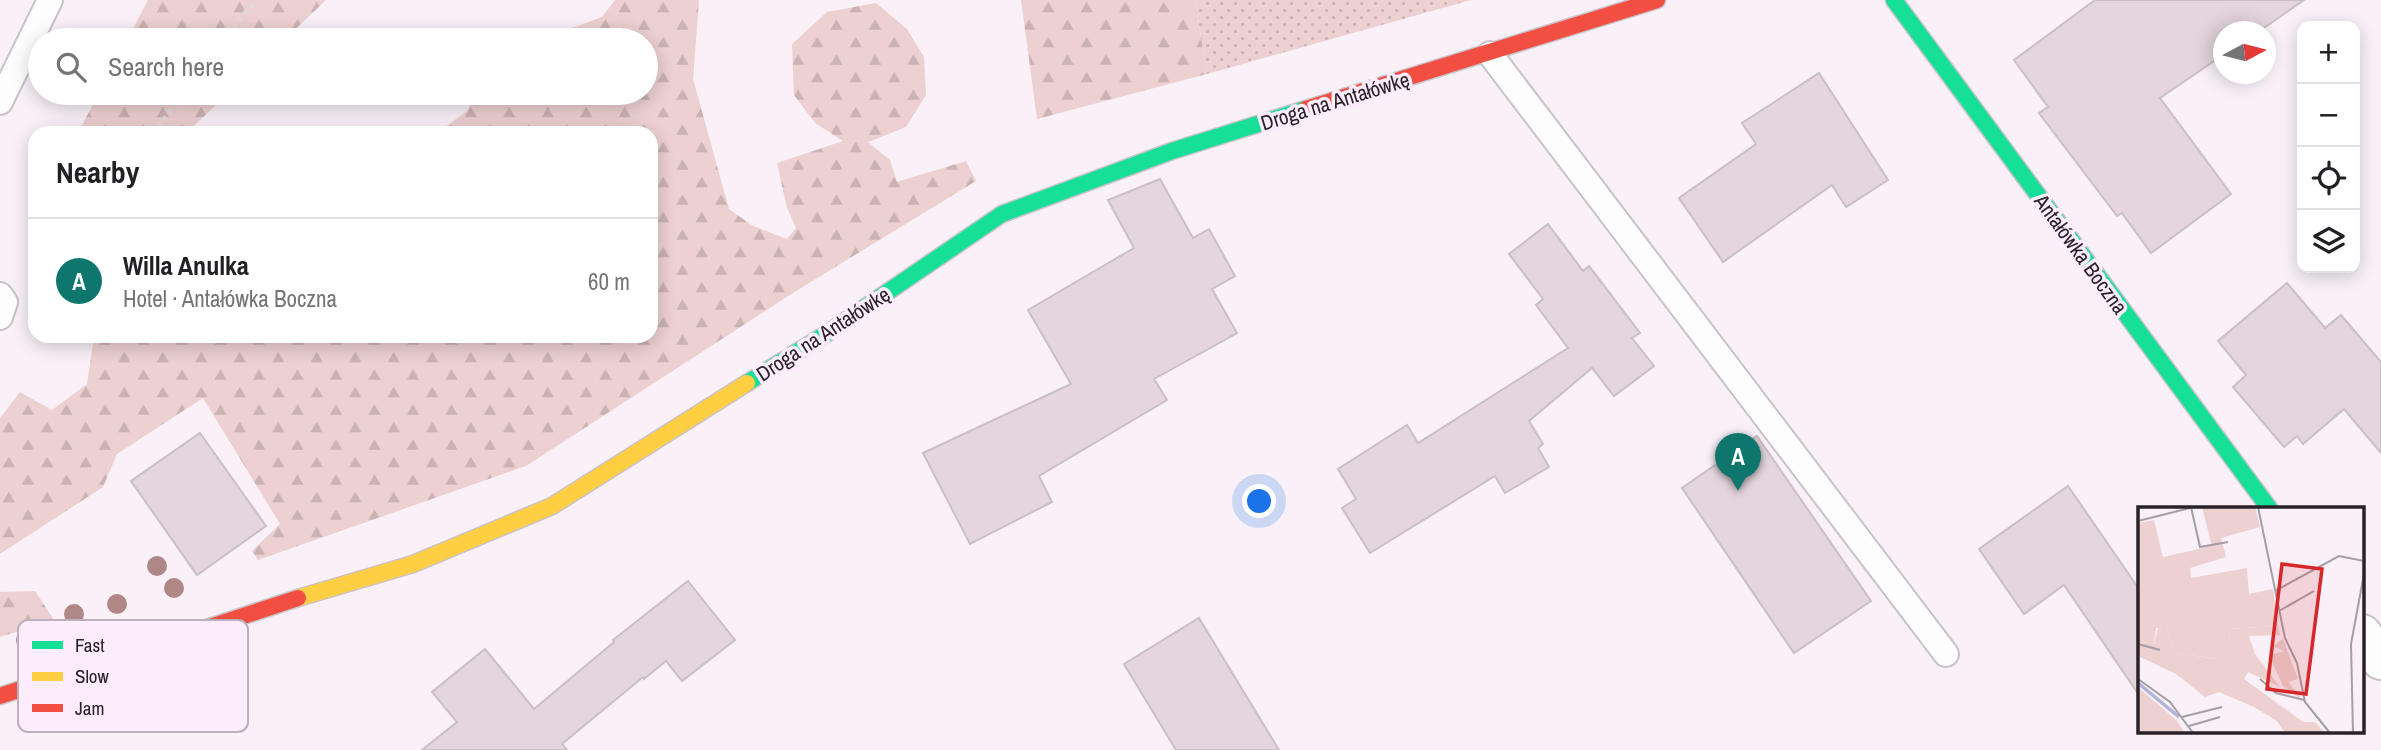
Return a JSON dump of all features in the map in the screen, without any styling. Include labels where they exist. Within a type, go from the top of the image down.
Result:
[{"type":"street","name":"Droga na Antałówkę","points":[[230,620],[413,564],[552,506],[826,334],[1002,214],[1172,150],[1490,54],[1657,0]]},
{"type":"street","name":"Antałówka Boczna","points":[[1894,0],[2268,507]]},
{"type":"street","points":[[2364,637],[2381,660]]},
{"type":"street","name":"Droga na Antałówkę","points":[[0,696],[18,690]]},
{"type":"lane","points":[[36,28],[50,0]]},
{"type":"lane","points":[[0,102],[28,45]]},
{"type":"lane","points":[[1490,54],[1946,654]]},
{"type":"lane","points":[[0,295],[5,302],[0,317]]},
{"type":"path","points":[[233,28],[256,0]]},
{"type":"path","points":[[159,126],[174,105]]},
{"type":"green space","points":[[148,0],[326,0],[297,28],[133,28]]},
{"type":"green space","points":[[615,0],[699,0],[693,79],[729,209],[753,226],[787,239],[796,228],[787,208],[777,163],[843,141],[815,123],[794,95],[792,44],[827,12],[876,3],[907,29],[924,57],[926,95],[906,127],[868,142],[890,160],[897,182],[966,161],[976,181],[796,291],[526,466],[258,560],[252,551],[280,524],[203,398],[117,454],[103,487],[0,554],[0,418],[20,392],[52,410],[87,384],[93,343],[658,343],[658,126],[447,126],[467,111],[470,105],[658,105],[658,28],[572,28],[602,17]]},
{"type":"green space","points":[[1021,0],[1195,0],[1207,74],[1037,119]]},
{"type":"green space","points":[[1195,0],[1471,0],[1207,74]]},
{"type":"green space","points":[[93,105],[216,105],[194,126],[82,126]]},
{"type":"green space","points":[[35,591],[54,620],[18,620],[18,631],[0,637],[0,592]]},
{"type":"building","points":[[2095,0],[2304,0],[2274,21],[2213,21],[2213,62],[2160,98],[2231,194],[2151,253],[2122,213],[2117,216],[2039,113],[2048,107],[2014,60]]},
{"type":"building","points":[[1819,73],[1888,180],[1846,207],[1832,185],[1723,262],[1679,198],[1756,144],[1742,123]]},
{"type":"building","points":[[1160,179],[1193,238],[1209,229],[1235,276],[1212,289],[1237,333],[1154,379],[1167,400],[1039,476],[1052,502],[970,544],[923,453],[1071,384],[1028,310],[1134,248],[1108,200]]},
{"type":"building","points":[[1548,224],[1583,271],[1589,266],[1640,333],[1632,338],[1654,366],[1614,396],[1592,368],[1529,421],[1543,444],[1538,448],[1549,467],[1505,493],[1495,476],[1370,553],[1342,508],[1356,499],[1338,469],[1407,425],[1418,443],[1568,348],[1536,305],[1543,299],[1509,254]]},
{"type":"building","points":[[2287,283],[2325,328],[2341,315],[2381,362],[2381,453],[2344,409],[2303,444],[2297,436],[2284,447],[2233,387],[2246,375],[2218,341]]},
{"type":"building","points":[[200,433],[266,526],[197,575],[131,481]]},
{"type":"building","points":[[1757,436],[1871,601],[1794,653],[1682,488]]},
{"type":"building","points":[[2068,486],[2138,588],[2138,694],[2064,585],[2024,614],[1979,549]]},
{"type":"building","points":[[688,581],[735,640],[682,681],[666,661],[562,744],[567,750],[422,750],[457,722],[432,692],[485,649],[534,709],[614,642],[613,640]]},
{"type":"building","points":[[1199,618],[1279,750],[1176,750],[1124,664]]},
{"type":"traffic: fast","points":[[1894,0],[2268,507]]},
{"type":"traffic: fast","points":[[747,383],[826,334],[1002,214],[1172,151],[1306,109]]},
{"type":"traffic: slow","points":[[298,598],[413,564],[552,506],[747,383]]},
{"type":"traffic: jam","points":[[1306,109],[1657,0]]},
{"type":"traffic: jam","points":[[231,620],[298,598]]},
{"type":"traffic: jam","points":[[0,696],[18,690]]},
{"type":"place","name":"Willa Anulka","points":[[1738,491]]}]
